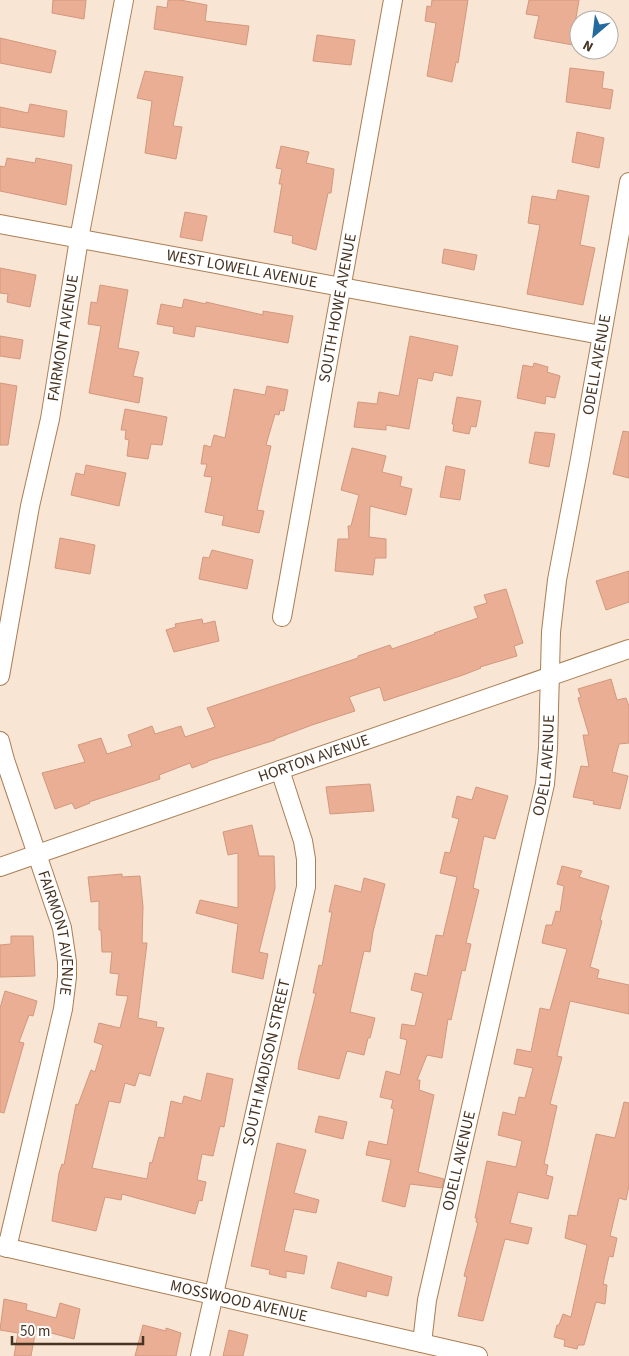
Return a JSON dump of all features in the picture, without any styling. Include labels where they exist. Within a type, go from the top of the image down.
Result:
[{"type":"street","name":"FAIRMONT AVENUE","points":[[0,676],[30,506],[50,419],[79,239],[124,0]]},
{"type":"street","name":"SOUTH HOWE AVENUE","points":[[282,617],[393,0]]},
{"type":"street","name":"ODELL AVENUE","points":[[422,1343],[427,1300],[545,784],[548,748],[550,632],[557,580],[629,182]]},
{"type":"street","name":"WEST LOWELL AVENUE","points":[[0,224],[601,334]]},
{"type":"street","name":"HORTON AVENUE","points":[[0,867],[629,649]]},
{"type":"street","name":"FAIRMONT AVENUE","points":[[0,741],[62,928],[67,962],[63,1009],[4,1247]]},
{"type":"street","name":"SOUTH MADISON STREET","points":[[200,1356],[306,887],[306,859],[303,841],[280,770]]},
{"type":"street","name":"MOSSWOOD AVENUE","points":[[4,1247],[478,1356]]},
{"type":"building","points":[[53,0],[86,0],[84,19],[52,13]]},
{"type":"building","points":[[168,0],[180,0],[207,5],[205,21],[249,26],[246,45],[154,29],[157,6],[167,8]]},
{"type":"building","points":[[432,0],[468,0],[458,63],[456,62],[452,82],[427,76],[436,23],[425,21],[427,6],[431,7]]},
{"type":"building","points":[[529,0],[579,0],[577,10],[569,10],[569,44],[534,38],[539,16],[526,14]]},
{"type":"building","points":[[317,35],[355,40],[351,65],[313,61]]},
{"type":"building","points":[[0,38],[56,51],[51,73],[0,63]]},
{"type":"building","points":[[570,68],[604,72],[602,88],[613,90],[610,109],[566,102]]},
{"type":"building","points":[[145,71],[183,77],[173,126],[182,127],[176,159],[145,153],[152,101],[137,98]]},
{"type":"building","points":[[30,104],[67,111],[64,137],[0,127],[0,107],[28,113]]},
{"type":"building","points":[[577,132],[604,138],[599,168],[572,162]]},
{"type":"building","points":[[281,146],[309,152],[306,163],[334,169],[331,193],[328,193],[316,250],[292,243],[293,236],[274,232],[282,184],[279,184],[282,169],[276,168]]},
{"type":"building","points":[[7,158],[35,163],[36,158],[72,165],[66,205],[0,191],[0,166],[5,167]]},
{"type":"building","points":[[558,190],[589,196],[580,245],[595,248],[583,305],[527,294],[540,225],[528,223],[532,196],[556,200]]},
{"type":"building","points":[[185,212],[207,216],[202,241],[180,237]]},
{"type":"building","points":[[444,249],[477,255],[474,270],[442,263]]},
{"type":"building","points":[[0,268],[36,275],[30,307],[7,302],[8,294],[0,293]]},
{"type":"building","points":[[100,285],[128,290],[118,348],[139,352],[133,376],[143,378],[139,403],[89,393],[101,326],[88,324],[91,302],[97,303]]},
{"type":"building","points":[[184,299],[263,315],[263,311],[293,316],[288,343],[196,326],[194,337],[173,333],[174,327],[157,324],[161,304],[182,308]]},
{"type":"building","points":[[0,336],[23,340],[20,359],[0,356]]},
{"type":"building","points":[[410,336],[458,346],[452,376],[434,372],[432,381],[418,378],[409,429],[386,425],[386,430],[354,427],[358,402],[377,404],[379,392],[399,396]]},
{"type":"building","points":[[534,363],[548,367],[547,372],[560,376],[555,398],[546,396],[545,404],[517,398],[523,365],[533,367]]},
{"type":"building","points":[[0,383],[17,386],[8,445],[0,445]]},
{"type":"building","points":[[267,386],[288,390],[284,411],[280,410],[279,415],[275,414],[266,445],[271,446],[257,510],[264,511],[259,533],[222,525],[224,516],[205,512],[212,477],[204,476],[207,464],[201,464],[204,445],[211,447],[214,435],[225,438],[234,389],[265,395]]},
{"type":"building","points":[[457,397],[481,401],[476,427],[471,426],[469,434],[453,431],[454,424],[452,424]]},
{"type":"building","points":[[125,409],[167,417],[162,445],[151,444],[148,459],[127,456],[129,440],[125,439],[126,430],[121,430]]},
{"type":"building","points":[[623,431],[629,432],[629,478],[613,474]]},
{"type":"building","points":[[535,432],[555,434],[549,467],[529,463]]},
{"type":"building","points":[[352,448],[386,456],[382,472],[402,477],[400,486],[412,489],[406,515],[370,506],[369,537],[386,539],[386,558],[375,558],[373,575],[335,571],[338,539],[349,539],[348,526],[351,526],[359,495],[341,490]]},
{"type":"building","points":[[86,465],[126,473],[119,506],[71,495],[76,473],[84,475]]},
{"type":"building","points":[[446,466],[465,470],[460,500],[440,497]]},
{"type":"building","points":[[60,538],[95,545],[90,574],[55,568]]},
{"type":"building","points":[[212,550],[253,560],[247,589],[199,579],[203,557],[209,558]]},
{"type":"building","points":[[629,571],[629,602],[606,610],[596,581]]},
{"type":"building","points":[[506,589],[523,643],[514,646],[517,656],[384,701],[380,687],[349,697],[355,711],[192,768],[190,763],[159,775],[160,779],[89,802],[75,809],[72,803],[55,809],[42,773],[85,762],[78,745],[101,738],[107,754],[132,746],[128,735],[152,726],[155,734],[181,726],[185,737],[215,727],[207,708],[358,658],[358,656],[390,645],[392,649],[478,618],[474,607],[487,603],[484,595]]},
{"type":"building","points":[[202,619],[203,624],[215,621],[219,641],[174,652],[166,630],[176,627],[175,624]]},
{"type":"building","points":[[611,679],[617,700],[626,698],[629,706],[629,743],[619,744],[612,772],[628,776],[620,809],[593,804],[594,801],[573,797],[581,766],[589,767],[583,735],[589,735],[578,698],[581,697],[578,689]]},
{"type":"building","points":[[370,784],[374,811],[330,814],[326,787]]},
{"type":"building","points":[[476,787],[508,796],[495,839],[484,836],[473,888],[479,890],[466,943],[471,944],[465,971],[462,970],[451,1020],[448,1019],[442,1058],[427,1055],[417,1080],[420,1080],[419,1090],[434,1095],[418,1172],[444,1179],[442,1188],[410,1184],[405,1207],[382,1201],[391,1160],[366,1155],[369,1141],[387,1145],[394,1109],[391,1108],[393,1100],[380,1097],[386,1071],[400,1075],[407,1040],[400,1038],[402,1024],[415,1026],[423,993],[411,990],[415,973],[427,976],[436,935],[443,936],[457,877],[440,873],[445,852],[450,853],[459,819],[452,817],[457,796],[472,800]]},
{"type":"building","points":[[252,825],[259,856],[274,856],[275,888],[259,952],[268,954],[263,979],[232,972],[238,924],[196,913],[200,900],[238,908],[238,853],[228,855],[223,832]]},
{"type":"building","points":[[562,866],[582,871],[579,877],[609,886],[590,967],[599,970],[597,978],[629,985],[629,1014],[570,1001],[557,1056],[562,1057],[550,1104],[557,1106],[544,1164],[548,1165],[546,1175],[553,1177],[548,1199],[518,1192],[510,1223],[532,1228],[528,1244],[505,1239],[483,1321],[458,1316],[467,1277],[464,1276],[478,1223],[476,1222],[477,1218],[475,1218],[487,1161],[516,1167],[522,1141],[498,1135],[503,1112],[515,1115],[519,1097],[525,1098],[533,1068],[514,1064],[517,1049],[531,1052],[540,1008],[550,1010],[567,949],[542,943],[546,925],[552,925],[556,911],[560,912],[564,886],[557,884]]},
{"type":"building","points":[[122,874],[122,877],[140,876],[143,907],[142,943],[147,943],[138,1018],[157,1022],[156,1027],[164,1028],[150,1076],[139,1073],[135,1086],[125,1083],[120,1103],[109,1101],[92,1168],[147,1179],[150,1162],[152,1163],[159,1137],[164,1138],[171,1101],[182,1104],[184,1096],[201,1101],[207,1073],[233,1079],[224,1127],[220,1126],[213,1156],[202,1154],[197,1180],[206,1182],[202,1201],[199,1200],[195,1214],[122,1194],[121,1200],[105,1197],[96,1231],[52,1221],[59,1173],[62,1164],[64,1165],[76,1104],[78,1105],[91,1070],[95,1072],[103,1045],[94,1042],[99,1023],[120,1028],[128,996],[116,995],[119,974],[110,973],[112,952],[102,952],[101,930],[99,930],[99,901],[91,902],[88,877]]},
{"type":"building","points":[[364,878],[385,884],[370,952],[364,951],[350,1012],[375,1018],[364,1055],[347,1051],[339,1079],[298,1069],[316,993],[313,993],[319,965],[322,966],[332,912],[329,912],[335,885],[361,892]]},
{"type":"building","points":[[11,936],[33,936],[35,976],[0,977],[0,945],[11,944]]},
{"type":"building","points":[[5,991],[37,1001],[33,1016],[29,1015],[19,1042],[24,1043],[4,1113],[0,1112],[0,1008]]},
{"type":"building","points":[[624,1102],[629,1103],[629,1186],[626,1200],[619,1198],[610,1236],[617,1238],[613,1257],[609,1256],[603,1284],[607,1285],[605,1304],[596,1302],[584,1345],[578,1345],[577,1349],[564,1346],[565,1340],[554,1337],[557,1325],[559,1325],[563,1314],[571,1317],[587,1245],[565,1238],[569,1215],[577,1216],[596,1134],[615,1138]]},
{"type":"building","points":[[319,1116],[347,1122],[343,1139],[315,1132]]},
{"type":"building","points":[[277,1143],[306,1150],[294,1193],[319,1200],[316,1213],[294,1209],[284,1251],[307,1256],[304,1274],[286,1271],[286,1278],[269,1274],[270,1270],[251,1266]]},
{"type":"building","points":[[338,1262],[392,1277],[388,1296],[367,1291],[366,1297],[331,1288]]},
{"type":"building","points":[[4,1299],[27,1304],[26,1310],[56,1318],[60,1303],[80,1309],[74,1339],[36,1329],[31,1356],[14,1356],[18,1333],[0,1330]]},
{"type":"building","points":[[143,1325],[166,1331],[166,1328],[181,1333],[176,1356],[135,1356]]},
{"type":"building","points":[[229,1330],[248,1335],[243,1356],[223,1356]]}]
